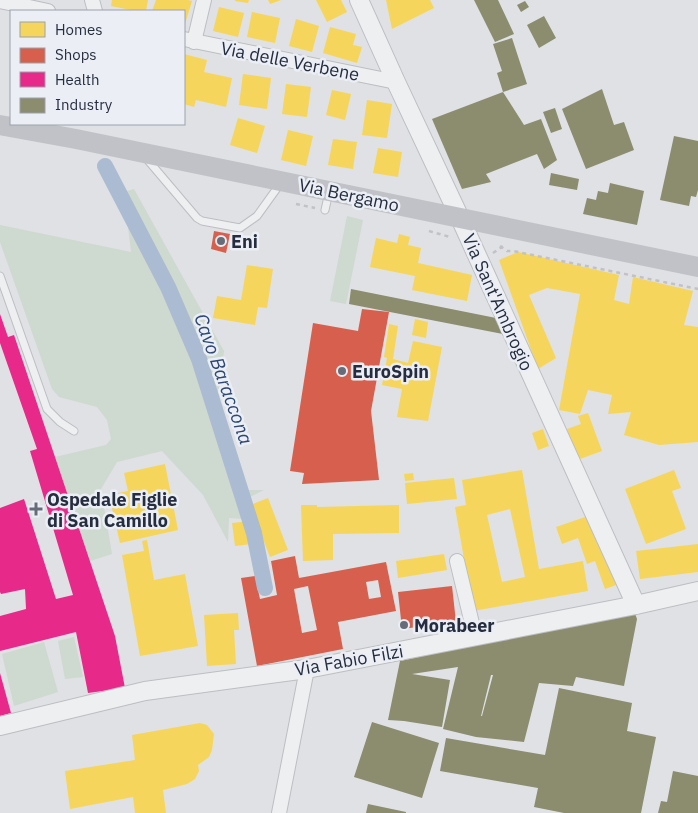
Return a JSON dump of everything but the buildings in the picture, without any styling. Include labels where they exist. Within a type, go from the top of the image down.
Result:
[{"type":"main road","name":"Via Bergamo","points":[[0,125],[282,182],[327,201],[460,218],[698,267]]},
{"type":"street","points":[[189,41],[204,0]]},
{"type":"street","name":"Via Sant'Ambrogio","points":[[358,0],[460,218],[636,605]]},
{"type":"street","points":[[1,2],[43,10]]},
{"type":"street","name":"Via delle Verbene","points":[[189,41],[396,82]]},
{"type":"street","points":[[457,561],[476,636]]},
{"type":"street","name":"Via Fabio Filzi","points":[[0,726],[145,691],[307,669],[636,605],[698,591]]},
{"type":"street","points":[[279,813],[307,669]]},
{"type":"lane","points":[[141,152],[197,218],[202,221],[240,228],[257,216],[282,182]]},
{"type":"lane","points":[[0,276],[47,409],[60,422],[74,431]]},
{"type":"path","points":[[300,205],[327,201]]},
{"type":"path","points":[[501,226],[498,240],[501,247],[507,251],[698,289]]},
{"type":"path","points":[[427,231],[455,240]]},
{"type":"path","points":[[491,257],[493,252],[511,244]]},
{"type":"shaded area","points":[[134,189],[224,351],[218,397],[243,490],[264,490],[238,503],[243,519],[229,518],[228,542],[203,495],[162,451],[117,462],[101,489],[112,554],[90,561],[55,457],[106,445],[111,439],[107,420],[97,407],[59,397],[52,389],[0,242],[0,225],[131,252],[124,192]]},
{"type":"shaded area","points":[[347,216],[363,220],[346,304],[330,301]]},
{"type":"shaded area","points":[[74,637],[83,677],[65,679],[58,641]]},
{"type":"shaded area","points":[[44,642],[58,692],[14,706],[2,654]]},
{"type":"waterway","name":"Cavo Baraccona","points":[[105,166],[168,287],[199,359],[254,533],[265,588]]},
{"type":"place","name":"Eni","points":[[221,241]]},
{"type":"place","name":"EuroSpin","points":[[342,371]]},
{"type":"place","name":"Ospedale Figlie di San Camillo","points":[[36,509]]},
{"type":"place","name":"Morabeer","points":[[404,625]]}]
